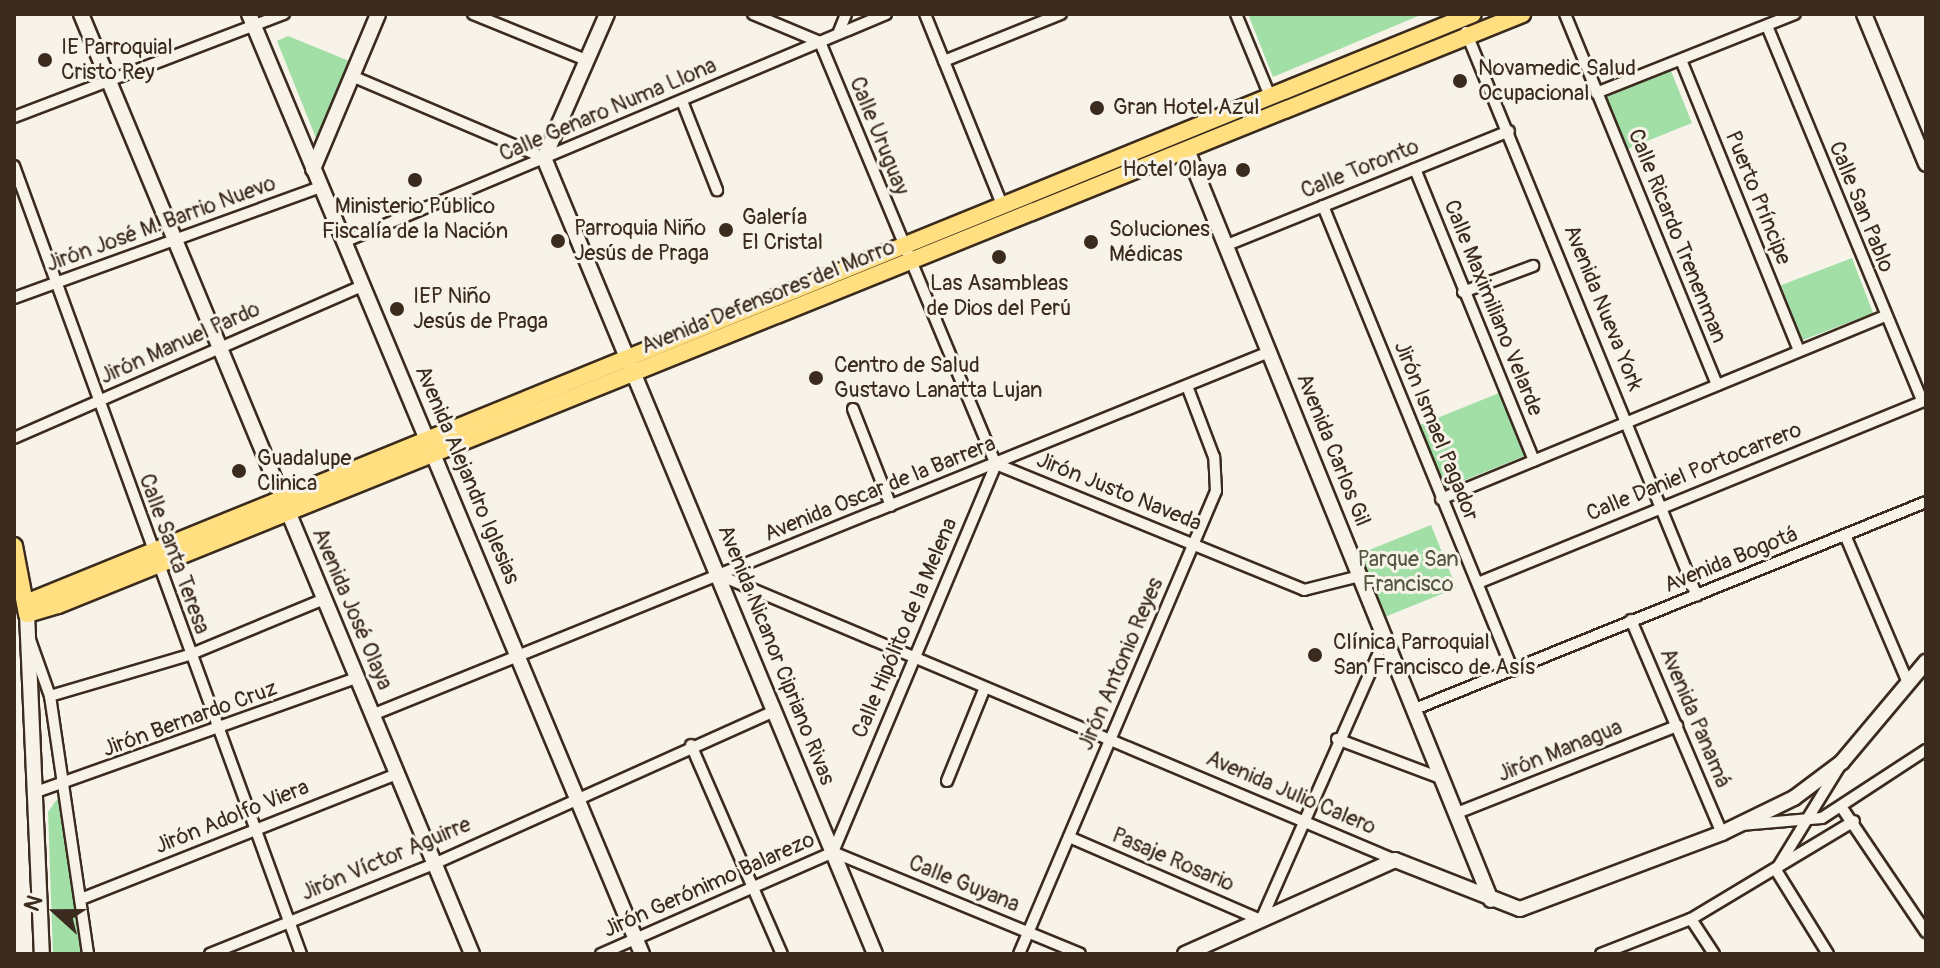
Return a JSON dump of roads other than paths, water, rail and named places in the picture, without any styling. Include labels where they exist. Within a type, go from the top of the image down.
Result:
[{"type":"main road","name":"Avenida Defensores del Morro","points":[[26,608],[290,517],[1467,36],[1493,20],[1522,14]]},
{"type":"main road","name":"Avenida Defensores del Morro","points":[[155,562],[283,501],[428,439],[1466,16]]},
{"type":"main road","points":[[14,546],[26,608]]},
{"type":"street","name":"Avenida José Olaya","points":[[81,14],[472,954]]},
{"type":"street","points":[[14,117],[109,80],[250,18],[284,14]]},
{"type":"street","points":[[313,169],[378,14]]},
{"type":"street","points":[[473,14],[588,61]]},
{"type":"street","points":[[352,76],[544,158],[607,14]]},
{"type":"street","points":[[753,14],[820,42]]},
{"type":"street","points":[[838,34],[846,14]]},
{"type":"street","name":"Calle Genaro Numa Llona","points":[[344,242],[886,14]]},
{"type":"street","points":[[925,14],[1002,205]]},
{"type":"street","points":[[944,61],[1061,14]]},
{"type":"street","points":[[1236,14],[1270,96]]},
{"type":"street","name":"Calle Ricardo Trenenman","points":[[1565,14],[1717,385]]},
{"type":"street","points":[[1596,93],[1795,14]]},
{"type":"street","points":[[1864,14],[1926,164]]},
{"type":"street","name":"Avenida Nueva York","points":[[1466,16],[1467,36],[1509,131],[1697,596]]},
{"type":"street","name":"Avenida Alejandro Iglesias","points":[[250,18],[642,954]]},
{"type":"street","name":"Calle San Pablo","points":[[1767,26],[1884,316],[1924,400]]},
{"type":"street","name":"Calle Uruguay","points":[[820,42],[902,245]]},
{"type":"street","name":"Puerto Príncipe","points":[[1681,60],[1799,351]]},
{"type":"street","points":[[682,101],[717,190]]},
{"type":"street","name":"Calle Toronto","points":[[1227,245],[1509,131]]},
{"type":"street","name":"Avenida Carlos Gil","points":[[1187,150],[1491,900]]},
{"type":"street","name":"Avenida Nicanor Cipriano Rivas","points":[[544,158],[875,954]]},
{"type":"street","name":"Calle Santa Teresa","points":[[14,166],[155,562],[301,954]]},
{"type":"street","name":"Calle Maximiliano Velarde","points":[[1415,169],[1534,461]]},
{"type":"street","name":"Jirón José M. Barrio Nuevo","points":[[14,298],[321,187]]},
{"type":"street","name":"Jirón Ismael Pagador","points":[[1323,206],[1513,671]]},
{"type":"street","points":[[902,245],[996,464]]},
{"type":"street","points":[[1463,292],[1533,266]]},
{"type":"street","name":"Jirón Manuel Pardo","points":[[14,438],[362,286]]},
{"type":"street","points":[[1441,499],[1884,316]]},
{"type":"street","name":"Avenida Oscar de la Barrera","points":[[372,715],[1269,352]]},
{"type":"street","name":"Jirón Antonio Reyes","points":[[1019,954],[1193,544],[1218,475],[1187,386]]},
{"type":"street","name":"Calle Daniel Portocarrero","points":[[1478,583],[1924,400]]},
{"type":"street","points":[[853,409],[891,506]]},
{"type":"street","name":"Jirón Justo Naveda","points":[[996,464],[1304,590],[1360,576]]},
{"type":"street","name":"Calle Hipólito de la Melena","points":[[833,852],[996,464]]},
{"type":"street","name":"Avenida Bogotá","points":[[1415,709],[1926,502]]},
{"type":"street","points":[[1846,535],[1908,683]]},
{"type":"street","name":"Avenida Julio Calero","points":[[719,575],[984,690],[1491,900],[1520,909],[1722,833],[1842,762]]},
{"type":"street","points":[[50,696],[189,655],[324,599]]},
{"type":"street","points":[[26,608],[42,954]]},
{"type":"street","name":"Avenida Panamá","points":[[1630,621],[1722,833]]},
{"type":"street","points":[[1261,920],[1337,739],[1386,636]]},
{"type":"street","points":[[29,637],[50,696],[88,954]]},
{"type":"street","name":"Avenida Julio Calero","points":[[1776,870],[1842,762],[1926,662]]},
{"type":"street","name":"Jirón Bernardo Cruz","points":[[36,792],[65,785],[357,678]]},
{"type":"street","points":[[947,781],[984,690]]},
{"type":"street","name":"Jirón Víctor Aguirre","points":[[210,954],[434,864],[576,796],[775,711]]},
{"type":"street","name":"Jirón Managua","points":[[1457,813],[1677,726]]},
{"type":"street","points":[[1337,739],[1443,779]]},
{"type":"street","points":[[691,745],[782,954]]},
{"type":"street","points":[[1738,825],[1805,821],[1842,808],[1925,754]]},
{"type":"street","name":"Jirón Adolfo Viera","points":[[81,899],[397,774]]},
{"type":"street","points":[[1842,808],[1854,821],[1926,932]]},
{"type":"street","points":[[1601,954],[1691,919],[1854,821]]},
{"type":"street","name":"Pasaje Rosario","points":[[1069,837],[1261,920]]},
{"type":"street","name":"Jirón Gerónimo Balarezo","points":[[601,954],[833,852]]},
{"type":"street","name":"Calle Guyana","points":[[833,852],[1080,954]]},
{"type":"street","points":[[1185,954],[1395,860]]},
{"type":"street","points":[[1776,870],[1828,954]]},
{"type":"street","points":[[1691,919],[1714,954]]},
{"type":"place","name":"IE Parroquial Cristo Rey","points":[[45,60]]},
{"type":"place","name":"Novamedic Salud Ocupacional","points":[[1460,81]]},
{"type":"place","name":"Gran Hotel Azul","points":[[1097,108]]},
{"type":"place","name":"Hotel Olaya","points":[[1243,170]]},
{"type":"place","name":"Ministerio Público Fiscalía de la Nación","points":[[415,180]]},
{"type":"place","name":"Galería El Cristal","points":[[726,230]]},
{"type":"place","name":"Parroquia Niño Jesús de Praga","points":[[558,241]]},
{"type":"place","name":"Soluciones Médicas","points":[[1091,242]]},
{"type":"place","name":"Las Asambleas de Dios del Perú","points":[[999,257]]},
{"type":"place","name":"IEP Niño Jesús de Praga","points":[[397,309]]},
{"type":"place","name":"Centro de Salud Gustavo Lanatta Lujan","points":[[816,378]]},
{"type":"place","name":"Guadalupe Clinica","points":[[239,471]]},
{"type":"place","name":"Clínica Parroquial San Francisco de Asís","points":[[1315,655]]},
{"type":"park label","name":"Parque San Francisco","points":[[1408,572]]}]
